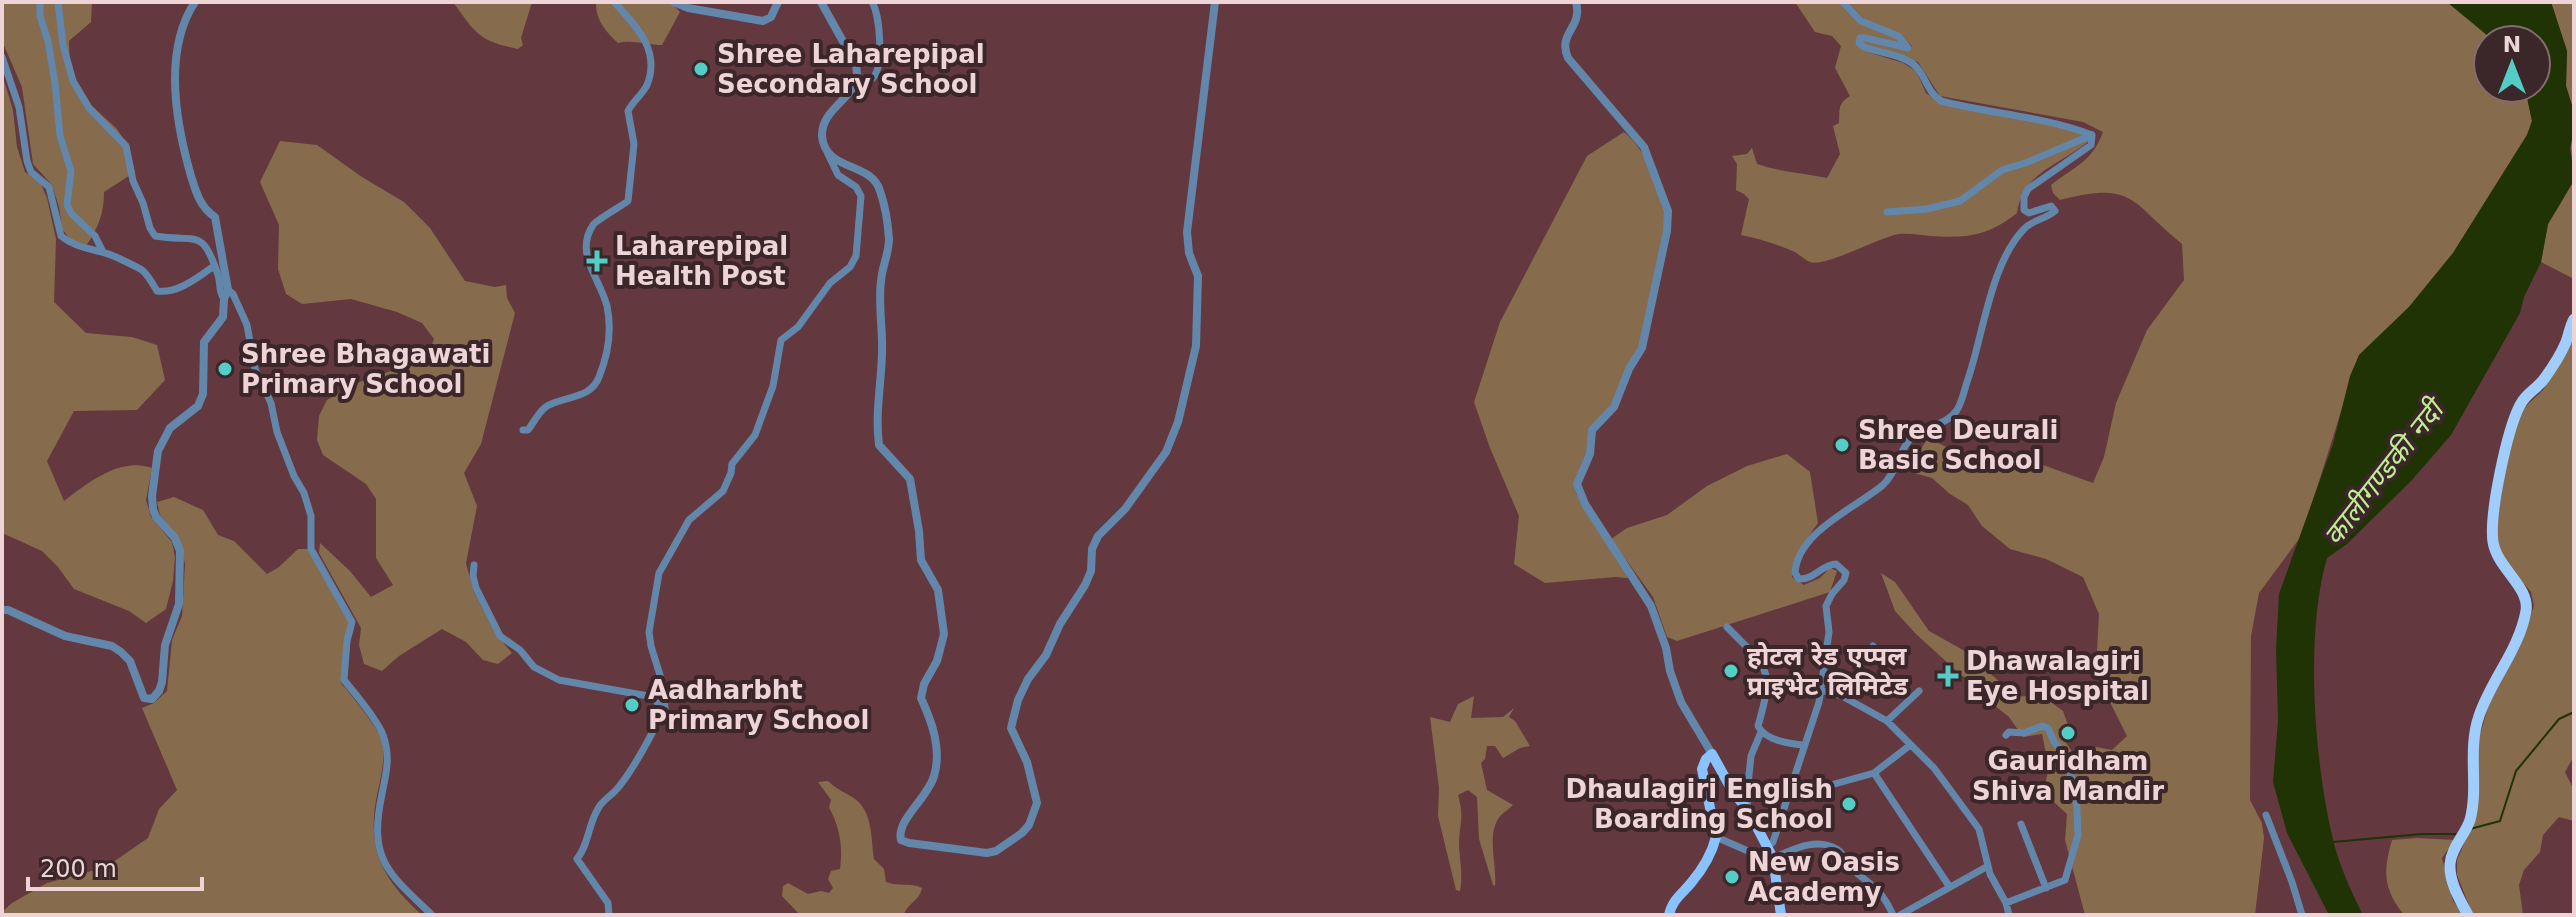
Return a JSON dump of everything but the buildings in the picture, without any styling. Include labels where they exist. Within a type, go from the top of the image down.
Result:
[{"type":"highway","points":[[2468,915],[2453,883],[2450,867],[2451,858],[2470,821],[2474,736],[2478,718],[2512,651],[2526,610],[2525,594],[2507,573],[2493,543],[2502,461],[2506,439],[2518,408],[2531,389],[2544,379],[2561,352],[2574,319]]},
{"type":"main road","points":[[1669,915],[1676,898],[1690,884],[1710,854],[1716,837],[1702,769],[1712,754],[1733,792],[1748,810],[1773,858],[1781,915]]},
{"type":"street","points":[[40,2],[40,16],[55,83],[60,136],[71,171],[67,205],[95,236],[103,252]]},
{"type":"street","points":[[58,2],[63,45],[73,81],[94,115],[126,146],[133,181],[150,228],[155,236],[197,238],[207,248],[220,285],[219,292],[233,294],[247,325],[255,369],[271,403],[277,432],[308,506],[311,549],[352,622],[344,680],[377,723],[386,745],[387,779],[382,793],[379,852],[401,888],[432,915]]},
{"type":"street","points":[[2,610],[65,636],[112,646],[130,661],[144,698],[152,699],[159,691],[165,645],[179,604],[180,551],[175,538],[156,517],[153,509],[158,451],[170,428],[198,406],[203,394],[204,342],[223,317],[226,294],[215,217],[207,212],[197,194],[178,126],[175,87],[178,53],[184,22],[195,2]]},
{"type":"street","points":[[523,430],[528,430],[542,409],[591,388],[608,356],[606,304],[589,267],[587,243],[596,220],[628,201],[634,144],[628,111],[646,87],[652,55],[643,37],[614,2]]},
{"type":"street","points":[[674,2],[688,8],[763,21],[771,17],[778,2]]},
{"type":"street","points":[[609,915],[608,903],[577,859],[584,851],[589,828],[598,809],[628,774],[665,709],[663,685],[649,632],[659,573],[689,520],[723,491],[732,464],[755,435],[773,386],[781,340],[798,327],[830,283],[850,267],[856,256],[861,196],[856,187],[838,175],[823,139],[826,119],[855,85],[858,74],[821,2]]},
{"type":"street","points":[[855,85],[873,78],[879,65],[879,18],[872,2]]},
{"type":"street","points":[[828,154],[872,178],[881,195],[889,239],[881,280],[879,445],[892,462],[906,473],[913,487],[921,560],[938,590],[944,634],[937,661],[924,684],[921,698],[935,735],[935,775],[923,800],[906,818],[899,833],[901,840],[909,843],[987,853],[996,851],[1029,825],[1037,803],[1027,762],[1011,728],[1024,687],[1046,655],[1060,624],[1085,585],[1091,571],[1092,549],[1098,536],[1125,509],[1166,452],[1184,401],[1196,346],[1198,276],[1189,253],[1187,232],[1215,2]]},
{"type":"street","points":[[1576,2],[1577,18],[1566,35],[1564,47],[1568,58],[1644,147],[1665,200],[1668,223],[1642,348],[1629,369],[1614,407],[1592,430],[1590,454],[1577,484],[1585,504],[1651,606],[1681,702],[1712,754]]},
{"type":"street","points":[[1843,2],[1861,21],[1898,36],[1908,48],[1866,38],[1860,38],[1859,43],[1912,62],[1932,95],[1941,101],[2021,114],[2092,135]]},
{"type":"street","points":[[2,57],[16,97],[27,161],[31,172],[49,187],[61,236],[86,250],[103,252],[139,269],[157,291],[165,292],[188,283],[214,266]]},
{"type":"street","points":[[1887,212],[1927,209],[1960,201],[2002,170],[2092,135]]},
{"type":"street","points":[[1767,847],[1773,842],[1821,690],[1829,632],[1826,606],[1846,573],[1836,564],[1828,564],[1810,577],[1799,579],[1795,573],[1799,560],[1826,524],[1882,485],[1891,475],[1899,455],[1911,438],[1949,419],[1957,411],[1973,366],[1984,317],[2009,248],[2027,226],[2055,211],[2051,206],[2029,213],[2024,210],[2024,197],[2028,189],[2091,145],[2092,135]]},
{"type":"street","points":[[474,565],[476,588],[500,636],[520,650],[534,667],[559,680],[648,696],[656,700],[662,712]]},
{"type":"street","points":[[1727,627],[1754,654],[1767,674],[1768,685],[1758,726],[1761,732],[1803,745]]},
{"type":"street","points":[[1842,696],[1873,646]]},
{"type":"street","points":[[1821,690],[1842,696],[1887,721],[1934,768],[1968,811],[1984,843],[1988,866],[2009,915]]},
{"type":"street","points":[[1887,721],[1910,703],[1919,691]]},
{"type":"street","points":[[2006,735],[2009,732],[2024,733],[2042,726],[2048,728],[2054,742],[2067,755],[2076,787],[2078,835],[2065,880],[2006,903]]},
{"type":"street","points":[[1748,810],[1751,756],[1761,732]]},
{"type":"street","points":[[1788,797],[1874,773],[1909,746]]},
{"type":"street","points":[[1874,773],[1918,844],[1949,886]]},
{"type":"street","points":[[2266,815],[2302,915]]},
{"type":"street","points":[[2021,824],[2046,888]]},
{"type":"street","points":[[1716,837],[1748,851]]},
{"type":"street","points":[[1773,858],[1810,844],[1839,850],[1854,871],[1881,891],[1893,915]]},
{"type":"street","points":[[1900,915],[1988,866]]},
{"type":"shaded area","points":[[2,2],[92,2],[91,22],[69,41],[70,70],[92,106],[117,129],[129,148],[135,172],[104,192],[100,220],[86,246],[70,239],[62,229],[52,185],[33,164],[22,87],[2,41]]},
{"type":"shaded area","points":[[453,2],[532,2],[521,38],[523,45],[518,49],[486,39],[473,29]]},
{"type":"shaded area","points":[[596,2],[671,2],[680,12],[662,45],[618,43],[602,25]]},
{"type":"shaded area","points":[[1795,2],[1840,2],[1859,21],[1898,39],[1901,46],[1881,38],[1857,36],[1868,52],[1903,63],[1916,71],[1926,93],[1937,101],[2022,116],[2087,135],[2088,142],[2034,179],[2026,188],[2017,213],[1996,227],[1976,234],[1955,237],[1899,234],[1818,262],[1810,262],[1775,244],[1741,235],[1749,199],[1736,190],[1737,164],[1732,156],[1747,154],[1752,148],[1757,164],[1827,178],[1840,154],[1833,126],[1839,123],[1841,105],[1850,96],[1835,68],[1841,46],[1832,36],[1815,32]]},
{"type":"shaded area","points":[[1848,2],[2447,2],[2474,24],[2472,104],[2528,104],[2532,121],[2527,135],[2453,253],[2409,307],[2359,355],[2302,535],[2259,593],[2251,636],[2250,800],[2262,823],[2264,838],[2255,915],[2085,915],[2065,840],[2067,814],[2043,792],[2049,768],[2042,734],[2023,737],[2009,717],[1994,705],[1986,684],[1962,676],[1895,611],[1881,573],[1895,582],[1929,631],[1963,650],[2016,696],[2044,697],[2063,711],[2068,725],[2058,730],[2076,758],[2096,747],[2112,750],[2127,736],[2109,700],[2097,651],[2099,614],[2083,577],[2046,559],[2010,549],[1982,526],[1968,505],[1932,478],[1907,471],[1928,438],[1963,455],[2043,465],[2093,483],[2104,457],[2116,403],[2147,330],[2184,280],[2182,244],[2140,206],[2118,194],[2103,193],[2060,200],[2053,193],[2051,185],[2088,157],[2103,132],[2083,122],[1940,96],[1918,62],[1862,43],[1864,40],[1903,50],[1909,50],[1912,46],[1900,35],[1867,22]]},
{"type":"shaded area","points":[[2551,2],[2574,2],[2574,112],[2566,86],[2567,51]]},
{"type":"shaded area","points":[[2,74],[13,110],[17,147],[25,172],[41,184],[47,198],[56,239],[54,302],[86,333],[132,337],[157,345],[165,380],[137,410],[74,411],[47,461],[64,501],[105,473],[128,466],[152,468],[146,500],[151,517],[172,542],[175,557],[166,609],[146,623],[129,611],[74,589],[42,551],[2,533]]},
{"type":"shaded area","points":[[2574,130],[2574,279],[2541,262],[2548,224],[2564,197]]},
{"type":"shaded area","points":[[1624,132],[1647,161],[1666,222],[1639,347],[1617,398],[1590,429],[1589,448],[1575,484],[1583,506],[1629,576],[1545,583],[1514,564],[1519,516],[1474,402],[1500,322],[1587,156]]},
{"type":"shaded area","points":[[280,141],[317,145],[404,202],[430,228],[465,281],[495,287],[506,285],[507,298],[515,313],[481,444],[464,473],[477,506],[466,563],[473,590],[495,633],[512,653],[498,664],[483,660],[466,642],[442,629],[399,656],[382,671],[364,664],[359,645],[361,628],[319,553],[320,543],[350,571],[371,597],[393,585],[376,558],[376,499],[366,484],[323,455],[317,440],[319,416],[327,400],[354,384],[427,358],[434,339],[422,323],[397,312],[351,299],[302,304],[286,294],[278,269],[279,225],[260,182]]},
{"type":"shaded area","points":[[2571,342],[2574,342],[2574,756],[2565,772],[2572,786],[2574,821],[2559,817],[2543,835],[2540,852],[2524,870],[2519,885],[2523,915],[2473,915],[2457,875],[2457,860],[2472,825],[2479,738],[2489,704],[2520,647],[2534,606],[2531,592],[2501,556],[2496,531],[2504,478],[2512,437],[2524,408],[2543,390]]},
{"type":"shaded area","points":[[1787,454],[1810,472],[1818,523],[1798,555],[1792,577],[1804,585],[1820,578],[1830,568],[1837,571],[1830,592],[1677,641],[1667,637],[1653,597],[1611,539],[1627,528],[1667,515],[1707,486],[1747,466]]},
{"type":"shaded area","points":[[174,497],[203,510],[218,535],[234,541],[267,574],[298,549],[309,549],[349,623],[341,683],[369,718],[383,746],[374,819],[377,851],[389,878],[422,915],[2,915],[12,903],[47,883],[106,867],[148,838],[159,809],[177,790],[142,708],[154,703],[167,691],[172,640],[182,616],[185,564],[180,540],[160,515],[157,502]]},
{"type":"shaded area","points":[[1474,696],[1471,718],[1503,717],[1514,708],[1509,717],[1515,721],[1530,746],[1503,758],[1495,746],[1487,746],[1485,759],[1481,763],[1487,790],[1513,805],[1500,817],[1493,835],[1495,886],[1479,839],[1477,797],[1468,790],[1458,795],[1461,816],[1460,891],[1456,890],[1438,816],[1439,788],[1430,717],[1450,722],[1458,704]]},
{"type":"shaded area","points":[[828,781],[855,799],[865,811],[874,859],[884,869],[886,882],[922,888],[904,915],[800,915],[782,896],[783,886],[788,883],[808,894],[829,893],[833,888],[828,879],[831,871],[840,869],[840,837],[829,807],[831,800],[818,782]]},
{"type":"shaded area","points":[[2392,840],[2455,840],[2442,858],[2453,901],[2464,915],[2404,915],[2397,905],[2386,871]]},
{"type":"water","name":"कालीगण्डकी नदी","points":[[2447,2],[2551,2],[2567,51],[2566,86],[2574,112],[2570,149],[2572,184],[2548,224],[2541,262],[2520,313],[2451,435],[2412,480],[2347,544],[2327,558],[2316,622],[2314,696],[2317,733],[2335,845],[2363,915],[2329,915],[2287,833],[2273,782],[2278,721],[2276,649],[2279,594],[2333,444],[2350,376],[2359,355],[2409,307],[2453,253],[2527,135],[2532,121],[2528,104],[2552,104],[2552,24],[2474,24]]},
{"type":"waterway","points":[[2470,829],[2500,821],[2516,771],[2559,719],[2574,712]]},
{"type":"waterway","points":[[2333,842],[2456,834]]},
{"type":"place","name":"Shree Laharepipal Secondary School","points":[[701,69]]},
{"type":"place","name":"Laharepipal Health Post","points":[[597,261]]},
{"type":"place","name":"Shree Bhagawati Primary School","points":[[225,369]]},
{"type":"place","name":"Shree Deurali Basic School","points":[[1842,445]]},
{"type":"place","name":"होटल रेड एप्पल प्राइभेट लिमिटेड","points":[[1731,671]]},
{"type":"place","name":"Dhawalagiri Eye Hospital","points":[[1948,676]]},
{"type":"place","name":"Aadharbht Primary School","points":[[632,705]]},
{"type":"place","name":"Gauridham Shiva Mandir","points":[[2068,733]]},
{"type":"place","name":"Dhaulagiri English Boarding School","points":[[1849,804]]},
{"type":"place","name":"New Oasis Academy","points":[[1732,877]]}]
